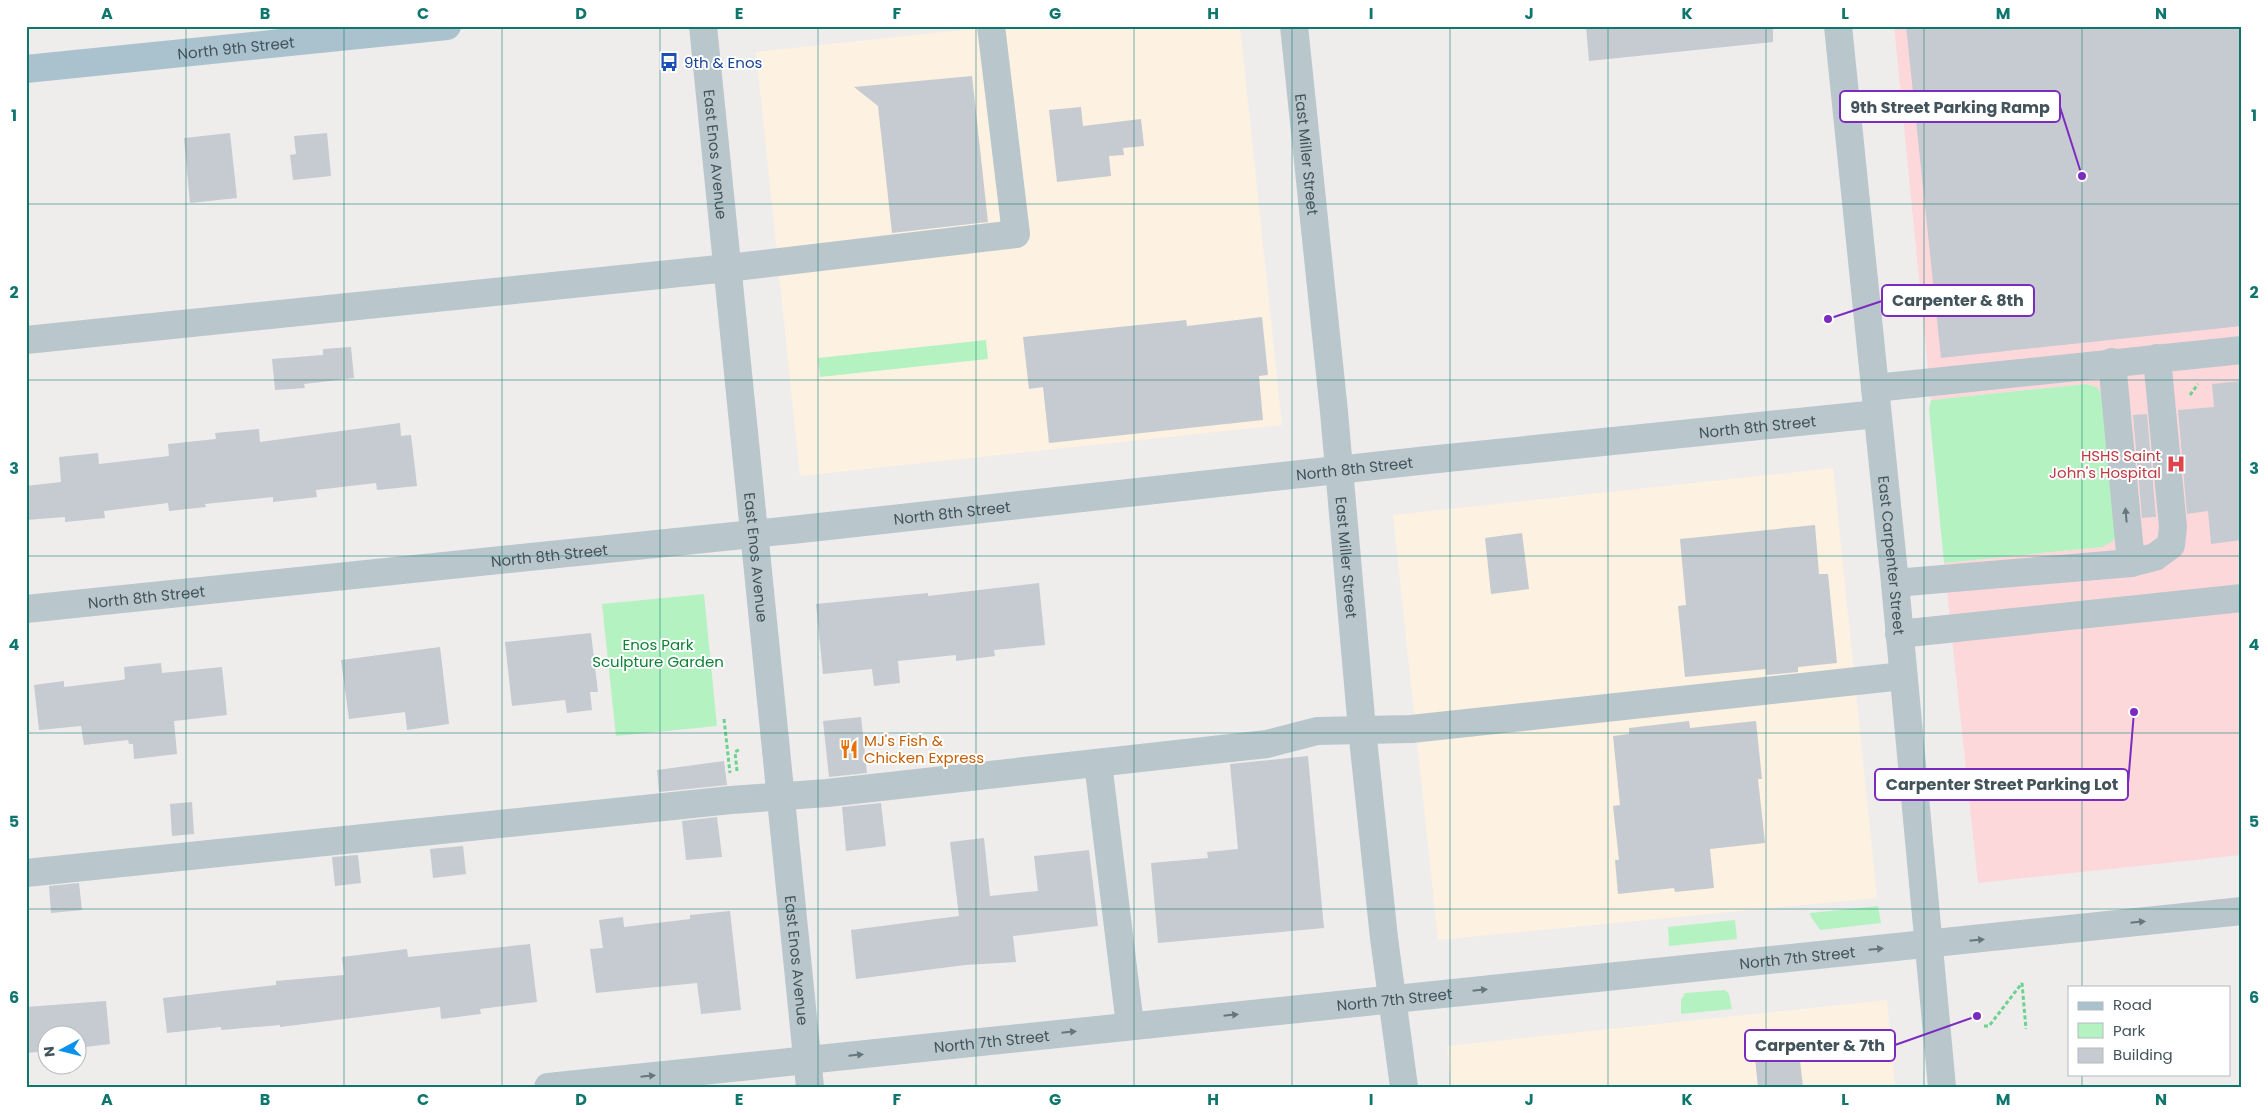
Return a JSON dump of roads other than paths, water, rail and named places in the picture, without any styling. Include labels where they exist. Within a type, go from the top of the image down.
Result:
[{"type":"main road","name":"North 9th Street","points":[[26,69],[447,26]]},
{"type":"street","name":"East Enos Avenue","points":[[704,26],[747,450],[779,797],[810,1087]]},
{"type":"street","points":[[26,340],[728,268],[1016,234],[991,26]]},
{"type":"street","name":"East Miller Street","points":[[1294,26],[1339,471],[1362,729],[1404,1087]]},
{"type":"street","name":"East Carpenter Street","points":[[1838,26],[1900,634],[1942,1087]]},
{"type":"street","name":"North 8th Street","points":[[26,609],[1339,471],[1876,401],[2112,362],[2242,350]]},
{"type":"street","points":[[1895,583],[2131,563],[2155,557],[2171,545],[2173,527],[2156,358]]},
{"type":"street","points":[[2112,362],[2131,563]]},
{"type":"street","points":[[1900,634],[2242,598]]},
{"type":"street","points":[[26,873],[1098,763],[1267,744],[1317,731],[1412,728],[1903,676]]},
{"type":"street","points":[[1098,763],[1130,1025]]},
{"type":"street","name":"North 7th Street","points":[[548,1087],[2242,910]]},
{"type":"place","name":"9th & Enos","points":[[669,62]]},
{"type":"place","name":"9th Street Parking Ramp","points":[[2082,176]]},
{"type":"place","name":"Carpenter & 8th","points":[[1828,319]]},
{"type":"place","name":"HSHS Saint John's Hospital","points":[[2176,464]]},
{"type":"place","name":"Carpenter Street Parking Lot","points":[[2134,712]]},
{"type":"place","name":"MJ's Fish & Chicken Express","points":[[849,749]]},
{"type":"place","name":"Carpenter & 7th","points":[[1977,1016]]},
{"type":"park label","name":"Enos Park Sculpture Garden","points":[[658,652]]}]
